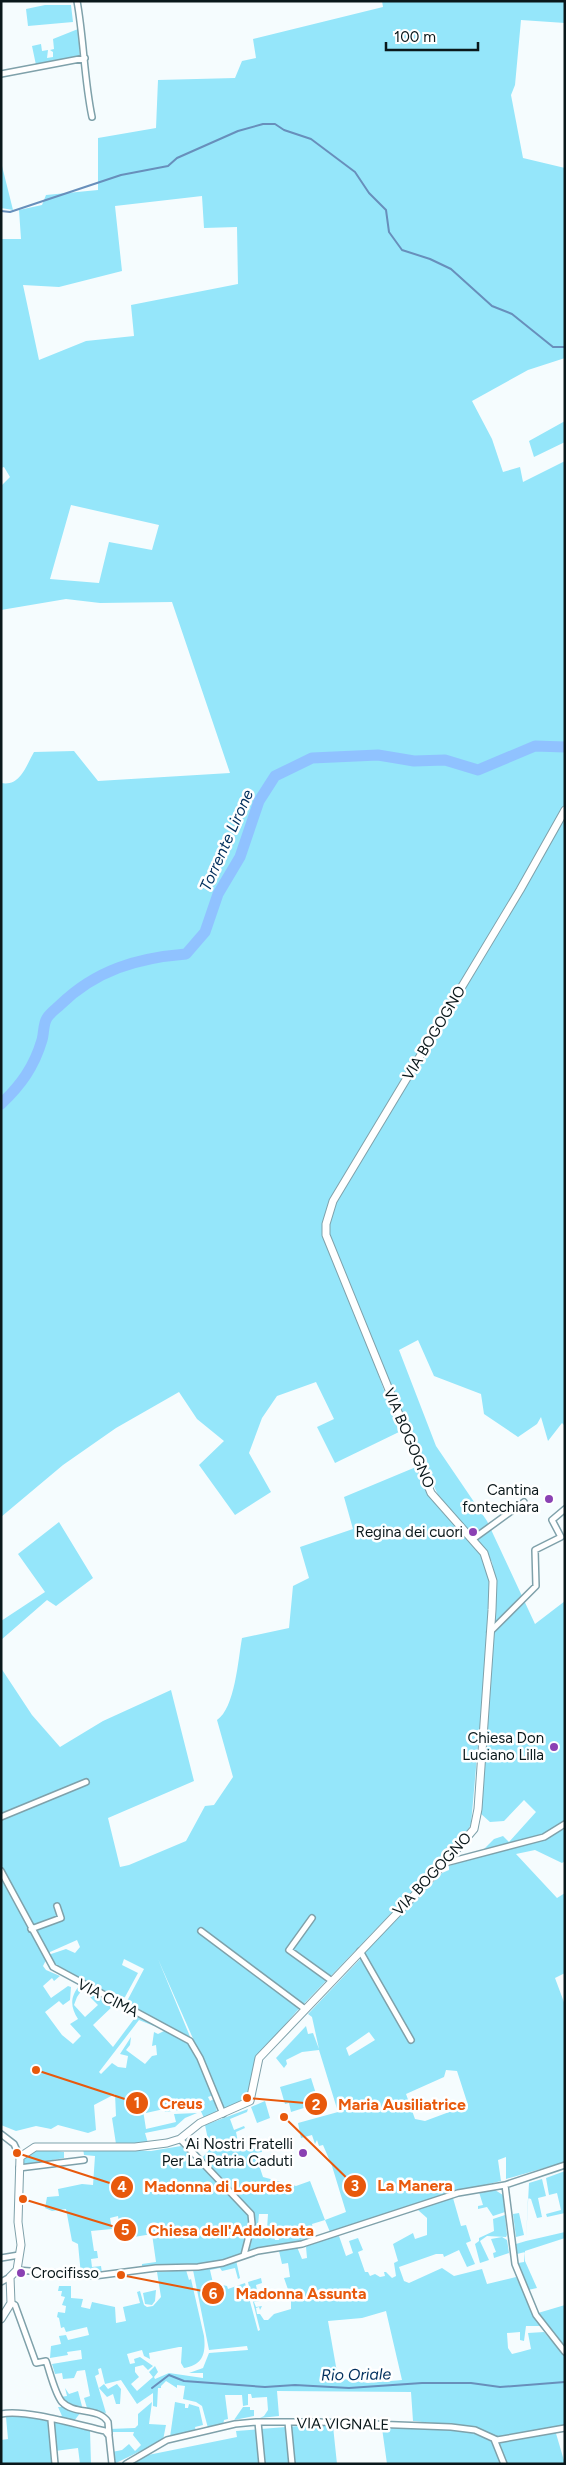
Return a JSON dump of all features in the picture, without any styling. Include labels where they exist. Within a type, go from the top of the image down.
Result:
[{"type":"main road","name":"VIA BOGOGNO","points":[[223,2114],[250,2101],[258,2060],[445,1863],[474,1829],[478,1809],[490,1632],[492,1581],[488,1562],[473,1539],[447,1513],[431,1493],[326,1235],[326,1224],[333,1201],[515,898],[565,810]]},
{"type":"main road","points":[[1,2319],[11,2303],[10,2277],[17,2270],[19,2255],[20,2157],[35,2147],[150,2147],[180,2138],[200,2124],[223,2114]]},
{"type":"street","points":[[76,1],[92,117]]},
{"type":"street","points":[[1,74],[85,58]]},
{"type":"street","points":[[473,1539],[524,1502]]},
{"type":"street","points":[[490,1632],[537,1584],[535,1550],[561,1537],[552,1521],[565,1509]]},
{"type":"street","points":[[1,1817],[86,1782]]},
{"type":"street","points":[[445,1863],[544,1837],[565,1824]]},
{"type":"street","name":"VIA CIMA","points":[[1,1871],[48,1962],[61,1974],[190,2041],[200,2058],[223,2114]]},
{"type":"street","points":[[31,1928],[61,1918],[57,1906]]},
{"type":"street","points":[[312,1918],[289,1950],[332,1981]]},
{"type":"street","points":[[201,1932],[305,2009]]},
{"type":"street","points":[[360,1951],[411,2040]]},
{"type":"street","points":[[1,2134],[14,2144],[20,2157]]},
{"type":"street","points":[[180,2138],[251,2214],[252,2224],[244,2255]]},
{"type":"street","points":[[19,2168],[84,2160]]},
{"type":"street","points":[[17,2270],[94,2276],[156,2268],[198,2267],[223,2263],[244,2255],[302,2244],[458,2193],[505,2185],[565,2165]]},
{"type":"street","points":[[505,2185],[513,2255],[523,2287],[536,2315],[565,2352]]},
{"type":"street","points":[[1,2258],[19,2255]]},
{"type":"street","points":[[1,2282],[10,2277]]},
{"type":"street","points":[[11,2303],[15,2305],[36,2363],[43,2361],[46,2364],[63,2403],[75,2409],[102,2415],[108,2422],[112,2464]]},
{"type":"street","points":[[1,2414],[11,2412],[108,2434]]},
{"type":"street","points":[[51,2420],[55,2464]]},
{"type":"street","points":[[258,2422],[262,2464]]},
{"type":"street","name":"VIA VIGNALE","points":[[126,2464],[166,2440],[235,2424],[258,2422],[452,2427],[475,2430],[497,2440],[565,2428]]},
{"type":"street","points":[[288,2422],[292,2464]]},
{"type":"street","points":[[494,2438],[504,2464]]},
{"type":"shaded area","points":[[382,1],[565,1],[565,23],[521,20],[515,85],[511,95],[523,158],[565,168],[565,358],[528,370],[472,401],[492,439],[503,472],[520,467],[523,482],[565,461],[565,1426],[562,1423],[548,1441],[541,1417],[537,1424],[518,1437],[484,1414],[481,1394],[434,1376],[418,1340],[399,1350],[436,1446],[487,1521],[535,1624],[565,1601],[565,1821],[545,1835],[481,1852],[494,1839],[503,1836],[509,1842],[536,1812],[524,1800],[504,1821],[490,1822],[480,1813],[495,1578],[492,1562],[483,1547],[438,1495],[362,1329],[399,1432],[335,1463],[317,1427],[334,1419],[316,1382],[277,1396],[262,1418],[249,1453],[271,1492],[235,1515],[199,1465],[224,1441],[197,1419],[179,1392],[116,1428],[63,1465],[1,1517],[1,783],[13,782],[18,779],[34,752],[74,751],[98,781],[230,773],[172,602],[100,603],[66,599],[1,610],[1,486],[10,477],[4,467],[1,468],[1,239],[21,239],[19,210],[42,205],[46,195],[98,190],[98,138],[156,128],[158,80],[235,78],[242,61],[256,58],[253,39],[383,7]],"holes":[[[202,196],[204,228],[237,227],[238,284],[131,305],[134,336],[86,341],[39,360],[23,285],[59,287],[122,271],[115,206]],[[71,505],[159,525],[152,550],[109,542],[99,583],[50,579]]]},
{"type":"shaded area","points":[[45,5],[71,5],[73,22],[28,26],[26,9]]},
{"type":"shaded area","points":[[78,29],[80,56],[36,65],[32,46],[41,44],[42,51],[48,50],[47,58],[53,57],[53,52],[50,50],[54,49],[53,39]]},
{"type":"shaded area","points":[[1,162],[13,210],[1,208]]},
{"type":"shaded area","points":[[565,421],[565,442],[534,457],[529,441]]},
{"type":"shaded area","points":[[416,1467],[428,1495],[482,1557],[490,1582],[486,1687],[478,1745],[471,1824],[464,1838],[296,2012],[255,2060],[248,2099],[224,2109],[158,1959],[191,2039],[126,2003],[144,1969],[124,1959],[122,1965],[138,1973],[125,1997],[119,2000],[55,1966],[49,1958],[51,1954],[66,1949],[75,1953],[80,1947],[77,1940],[50,1952],[43,1966],[46,1970],[60,1976],[54,1981],[52,1978],[43,1986],[51,1998],[68,1986],[71,1987],[70,2000],[63,2005],[59,2001],[45,2012],[62,2035],[73,2044],[81,2036],[70,2024],[78,2019],[72,2002],[74,1993],[80,1985],[84,1987],[74,2005],[85,2017],[98,2005],[87,1994],[89,1990],[115,2004],[93,2025],[113,2047],[137,2015],[155,2024],[154,2026],[139,2020],[99,2072],[101,2074],[112,2063],[118,2067],[126,2068],[128,2056],[120,2054],[131,2037],[130,2045],[126,2050],[145,2064],[152,2056],[157,2055],[156,2045],[152,2046],[154,2032],[158,2034],[166,2030],[188,2043],[196,2055],[213,2095],[208,2097],[210,2101],[214,2099],[217,2112],[204,2118],[199,2107],[165,2112],[164,2109],[146,2113],[146,2110],[143,2110],[146,2129],[176,2122],[174,2114],[197,2113],[185,2118],[175,2127],[145,2133],[148,2143],[116,2144],[112,2118],[116,2116],[115,2094],[94,2105],[96,2130],[88,2133],[58,2125],[51,2129],[36,2126],[16,2131],[1,2125],[1,1668],[32,1715],[60,1747],[103,1721],[171,1690],[194,1781],[108,1818],[120,1867],[186,1841],[205,1806],[214,1805],[233,1777],[217,1720],[223,1714],[232,1695],[242,1638],[289,1628],[293,1586],[309,1578],[300,1547],[353,1529],[344,1497]]},
{"type":"shaded area","points":[[59,1522],[93,1578],[56,1606],[47,1600],[1,1640],[1,1621],[45,1592],[18,1554]]},
{"type":"shaded area","points":[[561,1830],[565,1830],[565,1861],[562,1863],[535,1850],[516,1854],[557,1898],[565,1893],[565,1973],[555,1978],[565,2005],[565,2162],[506,2179],[506,2157],[498,2160],[501,2181],[447,2194],[330,2232],[325,2220],[346,2212],[332,2166],[323,2145],[319,2146],[317,2140],[315,2144],[312,2135],[301,2138],[298,2123],[338,2112],[319,2050],[302,2052],[286,2060],[287,2064],[284,2068],[276,2058],[306,2026],[308,2034],[313,2033],[319,2049],[312,2017],[308,2014],[362,1957],[392,2004],[364,1953],[442,1873],[449,1870],[449,1866],[485,1854],[547,1839]],"holes":[[[369,2032],[375,2040],[349,2056],[346,2048]],[[446,2070],[457,2071],[468,2105],[425,2121],[415,2119],[406,2094],[444,2077]]]},
{"type":"shaded area","points":[[311,2078],[317,2097],[308,2099],[310,2106],[291,2112],[289,2103],[285,2104],[280,2087]]},
{"type":"shaded area","points":[[265,2101],[270,2118],[257,2123],[251,2107]]},
{"type":"shaded area","points":[[248,2109],[247,2112],[230,2119],[234,2130],[244,2126],[245,2128],[236,2132],[239,2147],[249,2151],[261,2146],[262,2152],[255,2153],[263,2177],[296,2186],[310,2181],[325,2220],[312,2224],[315,2241],[251,2253],[249,2250],[255,2226],[255,2214],[202,2158],[210,2149],[205,2125]],"holes":[[[259,2214],[268,2214],[267,2229],[277,2230],[279,2240],[275,2240],[274,2235],[257,2238]]]},
{"type":"shaded area","points":[[181,2146],[193,2157],[191,2160],[192,2166],[199,2164],[250,2215],[251,2225],[241,2255],[199,2265],[142,2268],[142,2264],[156,2262],[152,2234],[128,2238],[128,2226],[119,2222],[118,2216],[110,2218],[112,2229],[91,2231],[94,2251],[97,2251],[98,2258],[91,2259],[92,2267],[101,2266],[102,2273],[81,2275],[78,2244],[72,2241],[66,2209],[52,2211],[45,2208],[47,2197],[59,2196],[58,2189],[82,2184],[93,2185],[95,2156],[84,2155],[83,2148],[151,2151]]},
{"type":"shaded area","points":[[42,2149],[64,2152],[64,2158],[24,2165],[24,2160],[28,2154]]},
{"type":"shaded area","points":[[565,2171],[565,2213],[547,2217],[546,2214],[561,2210],[557,2193],[549,2195],[546,2178]]},
{"type":"shaded area","points":[[542,2179],[546,2196],[538,2198],[542,2217],[537,2218],[531,2199],[528,2198],[529,2183]]},
{"type":"shaded area","points":[[495,2190],[503,2195],[505,2212],[493,2216],[487,2207],[478,2209],[478,2206],[483,2205],[479,2192]]},
{"type":"shaded area","points":[[453,2198],[461,2226],[466,2225],[471,2241],[466,2243],[475,2264],[467,2267],[459,2250],[444,2257],[443,2254],[436,2254],[399,2267],[404,2281],[409,2283],[442,2268],[454,2276],[482,2269],[487,2284],[516,2277],[523,2290],[524,2278],[518,2263],[524,2262],[525,2252],[525,2261],[537,2288],[528,2290],[524,2281],[523,2292],[540,2326],[526,2326],[524,2341],[520,2340],[520,2332],[507,2333],[508,2348],[512,2354],[531,2349],[528,2333],[544,2332],[565,2356],[565,2425],[498,2438],[470,2427],[413,2421],[411,2392],[277,2391],[279,2416],[260,2418],[268,2410],[267,2397],[252,2398],[251,2394],[248,2394],[248,2405],[243,2406],[242,2395],[225,2395],[228,2419],[224,2420],[223,2425],[208,2428],[202,2406],[196,2402],[183,2399],[185,2386],[177,2385],[177,2388],[166,2381],[161,2388],[158,2388],[157,2407],[153,2406],[153,2393],[137,2404],[121,2380],[105,2384],[101,2368],[98,2369],[99,2374],[95,2376],[106,2413],[89,2411],[84,2398],[90,2396],[85,2370],[77,2371],[74,2378],[63,2379],[62,2373],[55,2374],[52,2364],[82,2359],[81,2350],[67,2352],[68,2355],[50,2358],[51,2346],[61,2344],[59,2336],[66,2335],[68,2340],[89,2335],[87,2327],[66,2332],[64,2327],[61,2328],[59,2318],[57,2317],[58,2312],[65,2313],[66,2306],[62,2305],[65,2297],[61,2296],[62,2291],[58,2291],[59,2286],[71,2286],[71,2298],[83,2299],[81,2307],[90,2309],[92,2302],[115,2307],[116,2323],[126,2321],[123,2307],[140,2303],[137,2292],[140,2291],[144,2305],[147,2307],[153,2306],[161,2297],[157,2272],[186,2270],[189,2280],[191,2279],[204,2336],[204,2353],[195,2364],[184,2368],[181,2363],[182,2347],[149,2353],[150,2359],[144,2356],[142,2350],[127,2354],[130,2364],[135,2363],[134,2359],[140,2357],[153,2366],[148,2370],[143,2365],[135,2367],[135,2372],[139,2377],[131,2384],[137,2391],[153,2377],[149,2372],[155,2366],[158,2372],[154,2377],[155,2379],[169,2373],[203,2378],[203,2373],[189,2373],[203,2368],[209,2353],[248,2350],[247,2346],[209,2350],[193,2270],[236,2260],[240,2278],[238,2279],[235,2268],[222,2271],[220,2268],[210,2270],[213,2283],[227,2286],[228,2289],[245,2283],[258,2331],[260,2330],[248,2282],[261,2278],[262,2283],[256,2285],[259,2301],[254,2302],[256,2307],[262,2306],[260,2310],[259,2307],[256,2308],[257,2314],[260,2314],[264,2320],[268,2320],[274,2314],[291,2309],[291,2298],[284,2278],[290,2277],[288,2263],[282,2264],[279,2251],[297,2247],[302,2259],[307,2258],[306,2247],[310,2244],[339,2236],[346,2256],[353,2253],[349,2241],[358,2238],[363,2250],[358,2252],[365,2272],[368,2272],[370,2276],[375,2274],[380,2277],[385,2276],[384,2272],[386,2272],[392,2278],[396,2276],[394,2263],[398,2261],[393,2244],[413,2233],[415,2239],[427,2235],[427,2218],[418,2210],[419,2208]],"holes":[[[386,2311],[402,2380],[368,2383],[338,2378],[328,2321],[362,2318]]]},
{"type":"shaded area","points":[[519,2213],[524,2235],[516,2237],[513,2214]]},
{"type":"shaded area","points":[[505,2215],[506,2237],[487,2236],[480,2241],[489,2260],[480,2263],[475,2244],[479,2241],[479,2238],[494,2231],[493,2219]]},
{"type":"shaded area","points":[[565,2232],[565,2238],[517,2254],[516,2244]]},
{"type":"shaded area","points":[[502,2237],[507,2240],[509,2253],[494,2258],[493,2253],[496,2252],[491,2239]]},
{"type":"shaded area","points":[[156,2290],[155,2301],[152,2305],[145,2304],[143,2293]]},
{"type":"shaded area","points":[[565,2305],[565,2350],[538,2313]]},
{"type":"shaded area","points":[[104,2384],[108,2389],[117,2384],[121,2389],[120,2404],[116,2404],[113,2394],[107,2397],[99,2388]]},
{"type":"shaded area","points":[[65,2388],[69,2394],[78,2391],[83,2410],[68,2405],[60,2397],[67,2396]]},
{"type":"shaded area","points":[[61,2402],[81,2412],[74,2421],[56,2417],[62,2416],[58,2407],[62,2407]]},
{"type":"shaded area","points":[[152,2402],[149,2424],[166,2425],[163,2440],[114,2464],[112,2452],[122,2450],[129,2444],[135,2451],[141,2445],[133,2435],[134,2432],[113,2432],[111,2436],[109,2429],[135,2428],[138,2425],[138,2414]]},
{"type":"shaded area","points":[[175,2402],[185,2404],[185,2408],[188,2408],[189,2404],[199,2407],[203,2425],[195,2427],[196,2431],[170,2437]]},
{"type":"shaded area","points":[[243,2407],[250,2407],[250,2410],[254,2410],[254,2416],[234,2420]]},
{"type":"shaded area","points":[[25,2416],[50,2421],[54,2464],[1,2464],[1,2440],[8,2439],[6,2417]]},
{"type":"shaded area","points":[[57,2422],[90,2430],[91,2464],[80,2464],[78,2448],[55,2451],[54,2423]]},
{"type":"shaded area","points":[[312,2425],[333,2426],[337,2464],[132,2464],[148,2455],[237,2437],[236,2431]]},
{"type":"shaded area","points":[[382,2428],[465,2430],[492,2441],[501,2464],[387,2464]]},
{"type":"shaded area","points":[[555,2430],[565,2464],[506,2464],[497,2443],[499,2441]]},
{"type":"waterway","points":[[1,211],[10,212],[121,175],[168,166],[177,158],[238,131],[263,124],[275,124],[284,130],[311,139],[355,172],[369,193],[386,210],[389,232],[402,250],[430,259],[451,269],[492,306],[512,314],[553,347],[565,347]]},
{"type":"waterway","name":"Torrente Lirone","points":[[1,1104],[21,1083],[31,1067],[39,1050],[47,1018],[74,993],[88,983],[118,968],[151,959],[186,954],[205,932],[218,894],[240,857],[259,801],[275,776],[312,758],[378,755],[414,761],[445,760],[478,770],[535,746],[565,747]]},
{"type":"waterway","name":"Rio Oriale","points":[[152,2388],[169,2375],[184,2381],[265,2387],[295,2385],[349,2388],[422,2383],[471,2383],[500,2387],[565,2382]]},
{"type":"place","name":"Cantina fontechiara","points":[[549,1499]]},
{"type":"place","name":"Regina dei cuori","points":[[473,1532]]},
{"type":"place","name":"Chiesa Don Luciano Lilla","points":[[554,1747]]},
{"type":"place","name":"Creus","points":[[36,2070]]},
{"type":"place","name":"Maria Ausiliatrice","points":[[247,2098]]},
{"type":"place","name":"La Manera","points":[[284,2117]]},
{"type":"place","name":"Madonna di Lourdes","points":[[17,2153]]},
{"type":"place","name":"Ai Nostri Fratelli Per La Patria Caduti","points":[[303,2153]]},
{"type":"place","name":"Chiesa dell'Addolorata","points":[[23,2199]]},
{"type":"place","name":"Crocifisso","points":[[21,2273]]},
{"type":"place","name":"Madonna Assunta","points":[[121,2275]]}]
